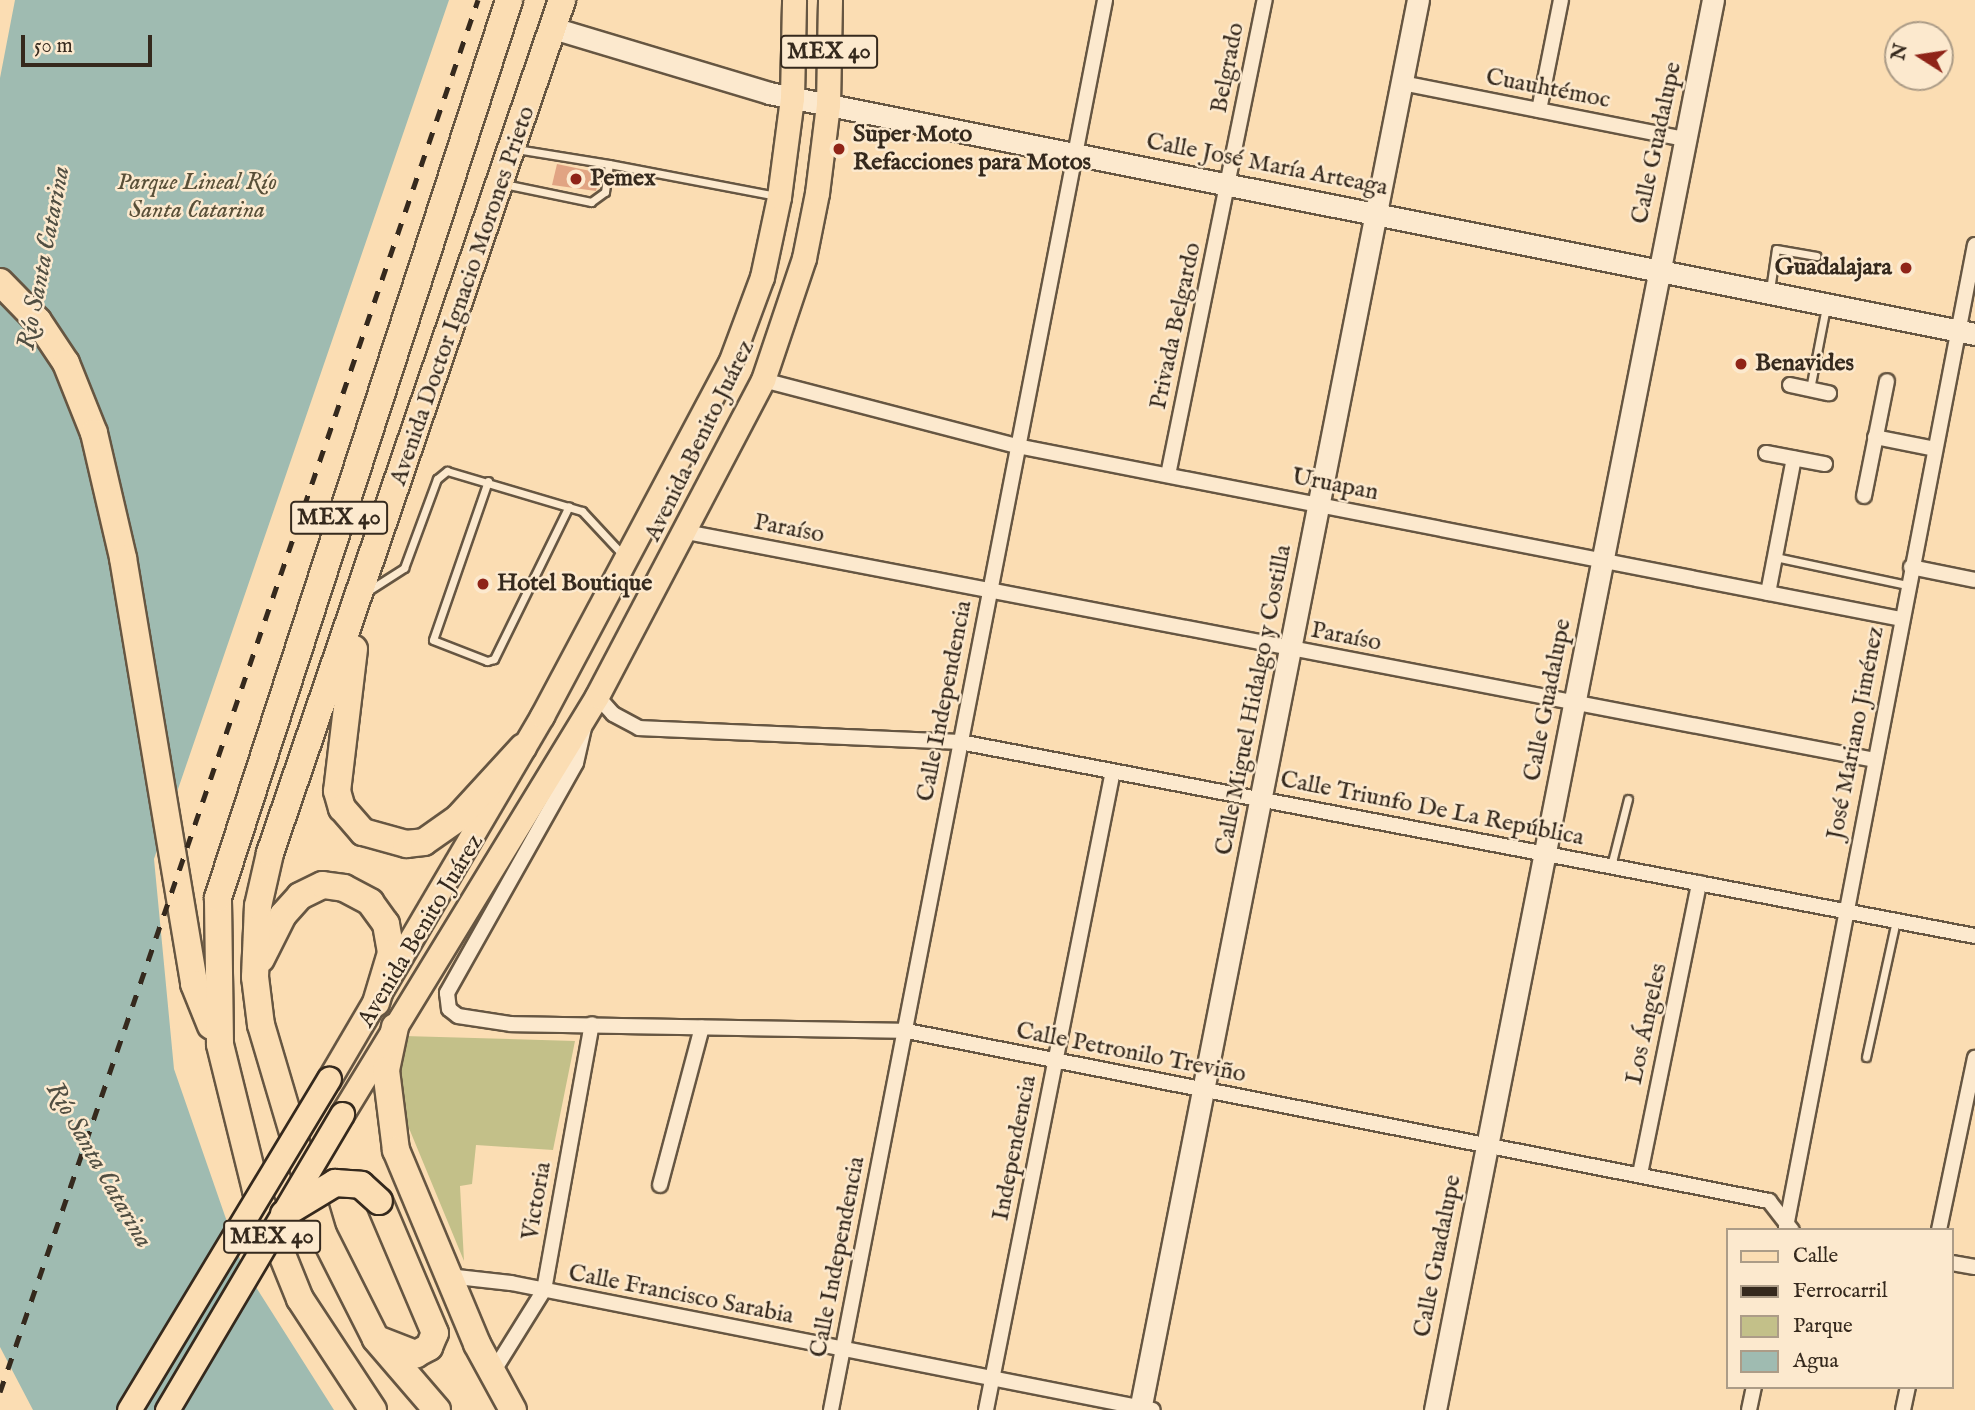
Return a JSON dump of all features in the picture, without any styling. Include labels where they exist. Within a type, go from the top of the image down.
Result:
[{"type":"highway","name":"Avenida Doctor Ignacio Morones Prieto","points":[[373,1410],[316,1330],[285,1268],[256,1190],[220,1044],[215,941],[228,861],[509,0]]},
{"type":"highway","name":"Avenida Doctor Ignacio Morones Prieto","points":[[438,1410],[376,1339],[323,1234],[261,1025],[255,977],[258,906],[270,853],[361,598],[562,0]]},
{"type":"highway","points":[[0,282],[38,321],[66,363],[94,433],[126,571],[194,984],[220,1044]]},
{"type":"highway","points":[[361,598],[337,791],[342,808],[363,832],[405,844],[424,842],[458,818],[523,747]]},
{"type":"highway","points":[[255,977],[290,904],[310,889],[333,886],[370,902],[386,924],[391,953],[376,1003]]},
{"type":"highway","points":[[395,1027],[386,1070],[387,1107],[397,1150],[448,1276],[513,1410]]},
{"type":"highway","points":[[284,1214],[335,1183],[361,1185],[379,1200],[435,1333],[429,1347],[416,1354],[376,1339]]},
{"type":"main road","name":"Avenida Benito Juárez","points":[[284,1214],[591,706],[686,533],[763,380],[804,258],[828,105],[830,0]]},
{"type":"main road","name":"Avenida Benito Juárez","points":[[129,1410],[376,1003],[523,747],[578,651],[730,363],[762,277],[779,197],[792,98],[790,1]]},
{"type":"main road","points":[[578,651],[591,706]]},
{"type":"main road","name":"MEX 40","points":[[167,1410],[284,1214]]},
{"type":"street","name":"Calle Independencia","points":[[831,1410],[907,1031],[1073,153],[1105,0]]},
{"type":"street","name":"Belgrado","points":[[1228,186],[1265,0]]},
{"type":"street","name":"Calle Miguel Hidalgo y Costilla","points":[[1144,1409],[1203,1092],[1418,0]]},
{"type":"street","points":[[1539,110],[1561,0]]},
{"type":"street","name":"Calle Guadalupe","points":[[1435,1410],[1602,562],[1656,272],[1713,0]]},
{"type":"street","name":"Calle José María Arteaga","points":[[553,28],[792,98],[1228,186],[1377,212],[1656,272],[1967,332]]},
{"type":"street","name":"Cuauhtémoc","points":[[1402,83],[1685,139]]},
{"type":"street","name":"Privada Belgardo","points":[[1168,475],[1228,186]]},
{"type":"street","name":"José Mariano Jiménez","points":[[1788,1228],[1911,567],[1935,449],[1967,332],[1975,245]]},
{"type":"street","name":"Uruapan","points":[[763,380],[1017,446],[1901,619]]},
{"type":"street","points":[[1864,496],[1886,381]]},
{"type":"street","points":[[1790,385],[1829,393]]},
{"type":"street","points":[[1875,437],[1935,449]]},
{"type":"street","points":[[1766,453],[1825,464]]},
{"type":"street","points":[[1768,593],[1794,458]]},
{"type":"street","name":"Paraíso","points":[[686,533],[1574,705],[1874,760]]},
{"type":"street","points":[[1911,567],[1975,580]]},
{"type":"street","name":"Calle Triunfo De La República","points":[[591,706],[639,728],[660,731],[960,742],[1975,936]]},
{"type":"street","name":"Calle Petronilo Treviño","points":[[591,706],[576,763],[451,985],[449,1009],[474,1021],[907,1031],[1203,1092],[1486,1143],[1769,1201],[1788,1228]]},
{"type":"street","name":"Independencia","points":[[986,1410],[1113,771]]},
{"type":"street","name":"Los Ángeles","points":[[1640,1174],[1699,883]]},
{"type":"street","name":"Victoria","points":[[493,1373],[544,1290],[592,1024]]},
{"type":"street","points":[[660,1185],[702,1027]]},
{"type":"street","points":[[1939,1228],[1975,1058]]},
{"type":"street","points":[[1954,1263],[1975,1267]]},
{"type":"street","name":"Calle Francisco Sarabia","points":[[448,1276],[544,1290],[1144,1409]]},
{"type":"street","points":[[1749,1410],[1754,1389]]},
{"type":"street","points":[[1903,1410],[1908,1389]]},
{"type":"lane","points":[[513,148],[779,197]]},
{"type":"lane","points":[[500,183],[598,201],[609,164]]},
{"type":"lane","points":[[1770,294],[1776,249],[1816,256]]},
{"type":"lane","points":[[1810,389],[1827,305]]},
{"type":"lane","points":[[361,598],[404,568],[437,479],[447,471],[582,511],[626,559]]},
{"type":"lane","points":[[488,481],[433,640],[487,661],[494,659],[569,506]]},
{"type":"lane","points":[[1775,557],[1908,585]]},
{"type":"lane","points":[[1611,867],[1628,799]]},
{"type":"lane","points":[[1866,1057],[1896,921]]},
{"type":"green space","points":[[404,1036],[575,1041],[553,1150],[476,1145],[472,1184],[460,1186],[464,1261],[406,1121],[398,1085],[397,1050]]},
{"type":"water","name":"Río Santa Catarina","points":[[15,0],[449,0],[154,859],[174,1069],[242,1265],[334,1410],[33,1410],[0,1347],[0,78]]},
{"type":"building","name":"Pemex","points":[[557,164],[600,173],[596,191],[552,185]]},
{"type":"railway","points":[[0,1392],[478,0]]},
{"type":"place","name":"Super Moto Refacciones para Motos","points":[[839,149]]},
{"type":"place","name":"Pemex","points":[[576,179]]},
{"type":"place","name":"Guadalajara","points":[[1906,268]]},
{"type":"place","name":"Benavides","points":[[1741,364]]},
{"type":"place","name":"Hotel Boutique","points":[[483,584]]},
{"type":"park label","name":"Parque Lineal Río Santa Catarina","points":[[197,197]]}]
